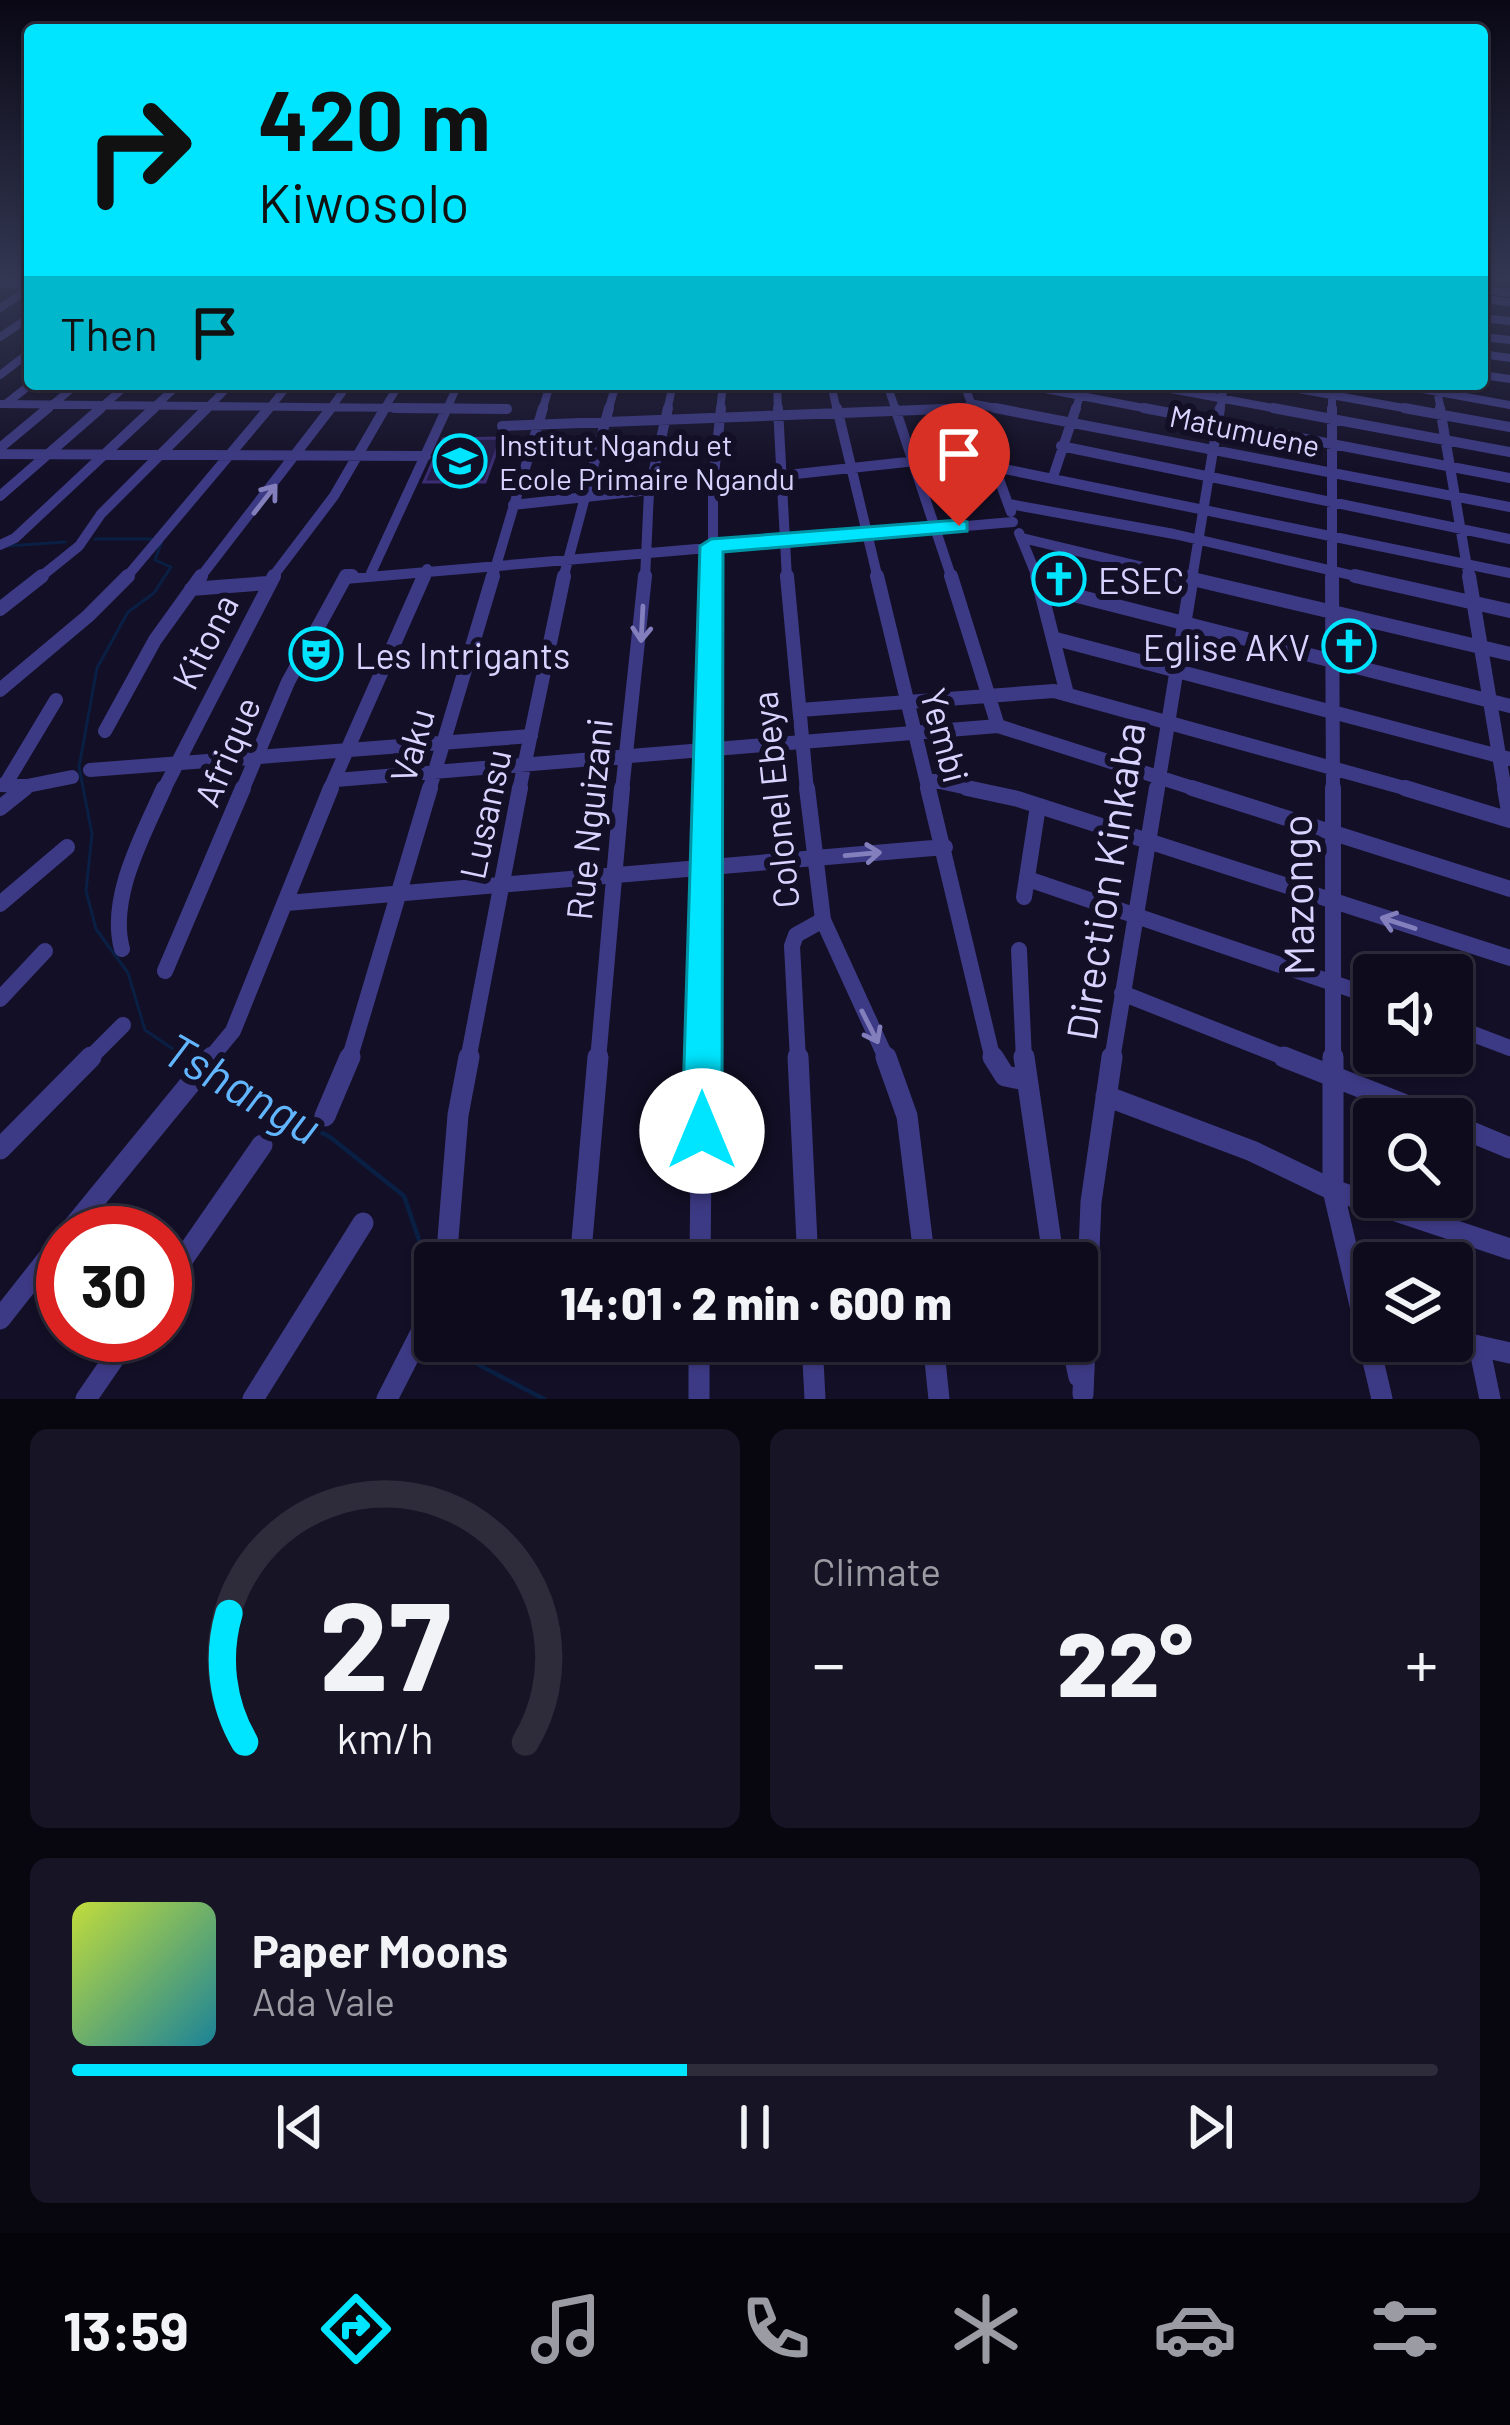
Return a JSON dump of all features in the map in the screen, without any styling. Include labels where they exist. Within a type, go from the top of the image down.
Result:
[{"type":"street","points":[[0,451],[70,390]]},
{"type":"street","points":[[0,496],[121,390]]},
{"type":"street","points":[[0,545],[15,538],[171,390]]},
{"type":"street","points":[[0,610],[79,546],[101,514],[224,390]]},
{"type":"street","points":[[0,690],[112,592],[285,390]]},
{"type":"street","points":[[105,731],[128,686],[191,589],[299,455],[344,390]]},
{"type":"street","name":"Kitona","points":[[122,950],[118,916],[139,845],[175,764],[268,583],[306,538],[396,390]]},
{"type":"street","name":"Afrique","points":[[165,971],[288,682],[344,578],[371,573],[455,390]]},
{"type":"street","points":[[2,406],[334,404],[507,409],[514,390]]},
{"type":"street","name":"Vaku","points":[[325,1116],[351,1054],[536,426],[554,390]]},
{"type":"street","name":"Lusansu","points":[[448,1242],[458,1115],[500,884],[568,556],[614,390]]},
{"type":"street","name":"Rue Nguizani","points":[[582,1242],[642,628],[649,491],[671,390]]},
{"type":"street","points":[[700,1242],[711,546],[722,390]]},
{"type":"street","name":"Colonel Ebeya","points":[[778,390],[784,540],[801,741],[823,920],[888,1062],[907,1116],[922,1242]]},
{"type":"street","name":"Yembi","points":[[832,390],[995,1067],[1005,1076],[1026,1080]]},
{"type":"street","points":[[889,390],[998,726]]},
{"type":"street","points":[[966,390],[1013,522],[1042,586],[1067,694]]},
{"type":"street","points":[[1053,477],[1081,390]]},
{"type":"street","points":[[1085,390],[1219,422],[1510,478]]},
{"type":"street","name":"Mazongo","points":[[1331,390],[1333,1190],[1353,1264]]},
{"type":"street","points":[[1335,390],[1510,427]]},
{"type":"street","points":[[800,710],[1024,691],[1067,694],[1510,819],[1436,390]]},
{"type":"street","points":[[1445,390],[1510,405]]},
{"type":"street","points":[[1223,391],[1510,452]]},
{"type":"street","name":"Direction Kinkaba","points":[[1083,1396],[1091,1202],[1223,391]]},
{"type":"street","name":"Matumuene","points":[[507,409],[501,429],[970,405],[1070,419],[1510,506]]},
{"type":"street","points":[[1061,446],[1510,539]]},
{"type":"street","points":[[0,451],[426,456]]},
{"type":"street","points":[[513,505],[989,453]]},
{"type":"street","points":[[995,467],[1510,573]]},
{"type":"street","points":[[1009,503],[1200,540],[1510,611]]},
{"type":"street","points":[[371,573],[1013,522]]},
{"type":"street","points":[[1022,538],[1510,654]]},
{"type":"street","points":[[90,1206],[200,1074],[241,1016],[428,569]]},
{"type":"street","points":[[191,589],[268,583]]},
{"type":"street","points":[[1042,586],[1510,706]]},
{"type":"street","points":[[1056,639],[1503,757]]},
{"type":"street","points":[[56,700],[3,785],[27,786],[72,777]]},
{"type":"street","points":[[336,780],[998,726],[1510,889]]},
{"type":"street","points":[[90,770],[531,736]]},
{"type":"street","points":[[926,779],[1150,840],[1510,958]]},
{"type":"street","points":[[0,808],[27,786]]},
{"type":"street","points":[[1038,806],[1026,888],[1135,915],[1353,989]]},
{"type":"street","points":[[287,903],[616,870],[705,868],[945,847]]},
{"type":"street","points":[[0,904],[67,848]]},
{"type":"street","points":[[807,1242],[793,946],[796,935],[823,920]]},
{"type":"street","points":[[1018,950],[1035,1175],[1049,1242]]},
{"type":"street","points":[[0,999],[45,951]]},
{"type":"street","points":[[1122,992],[1390,1098]]},
{"type":"street","points":[[0,1149],[123,1025]]},
{"type":"street","points":[[1473,1034],[1510,1048]]},
{"type":"street","points":[[1106,1096],[1252,1151],[1333,1190],[1510,1249]]},
{"type":"street","points":[[1473,1133],[1510,1148]]},
{"type":"street","points":[[192,1246],[262,1145]]},
{"type":"street","points":[[253,1399],[363,1223]]},
{"type":"street","points":[[0,1319],[36,1273]]},
{"type":"street","points":[[1473,1345],[1510,1353]]},
{"type":"street","points":[[1479,1346],[1490,1399]]},
{"type":"street","points":[[387,1399],[414,1347]]},
{"type":"street","points":[[86,1399],[111,1362]]},
{"type":"street","points":[[699,1362],[699,1399]]},
{"type":"street","points":[[813,1362],[815,1399]]},
{"type":"street","points":[[935,1362],[939,1399]]},
{"type":"street","points":[[1076,1362],[1083,1396]]},
{"type":"street","name":"Mazongo","points":[[1376,1362],[1382,1399]]},
{"type":"building","name":"Institut Ngandu et Ecole Primaire Ngandu","points":[[501,438],[485,482],[424,482],[443,439]]},
{"type":"waterway","name":"Tshangu","points":[[95,539],[152,539]]},
{"type":"waterway","name":"Tshangu","points":[[162,541],[155,560],[171,567],[154,593],[128,612],[97,668],[79,767],[92,834],[86,891],[96,929],[128,973],[145,1030],[189,1060]]},
{"type":"waterway","name":"Tshangu","points":[[7,546],[65,542]]},
{"type":"waterway","name":"Tshangu","points":[[184,1057],[196,1065]]},
{"type":"waterway","name":"Tshangu","points":[[208,1075],[330,1137],[404,1196],[420,1242]]},
{"type":"waterway","name":"Tshangu","points":[[475,1362],[544,1399]]},
{"type":"place","name":"Institut Ngandu et Ecole Primaire Ngandu","points":[[460,461]]},
{"type":"place","name":"ESEC","points":[[1059,579]]},
{"type":"place","name":"Eglise AKV","points":[[1349,646]]},
{"type":"place","name":"Les Intrigants","points":[[316,654]]},
{"type":"route","points":[[702,1131],[711,546],[959,526]]}]
